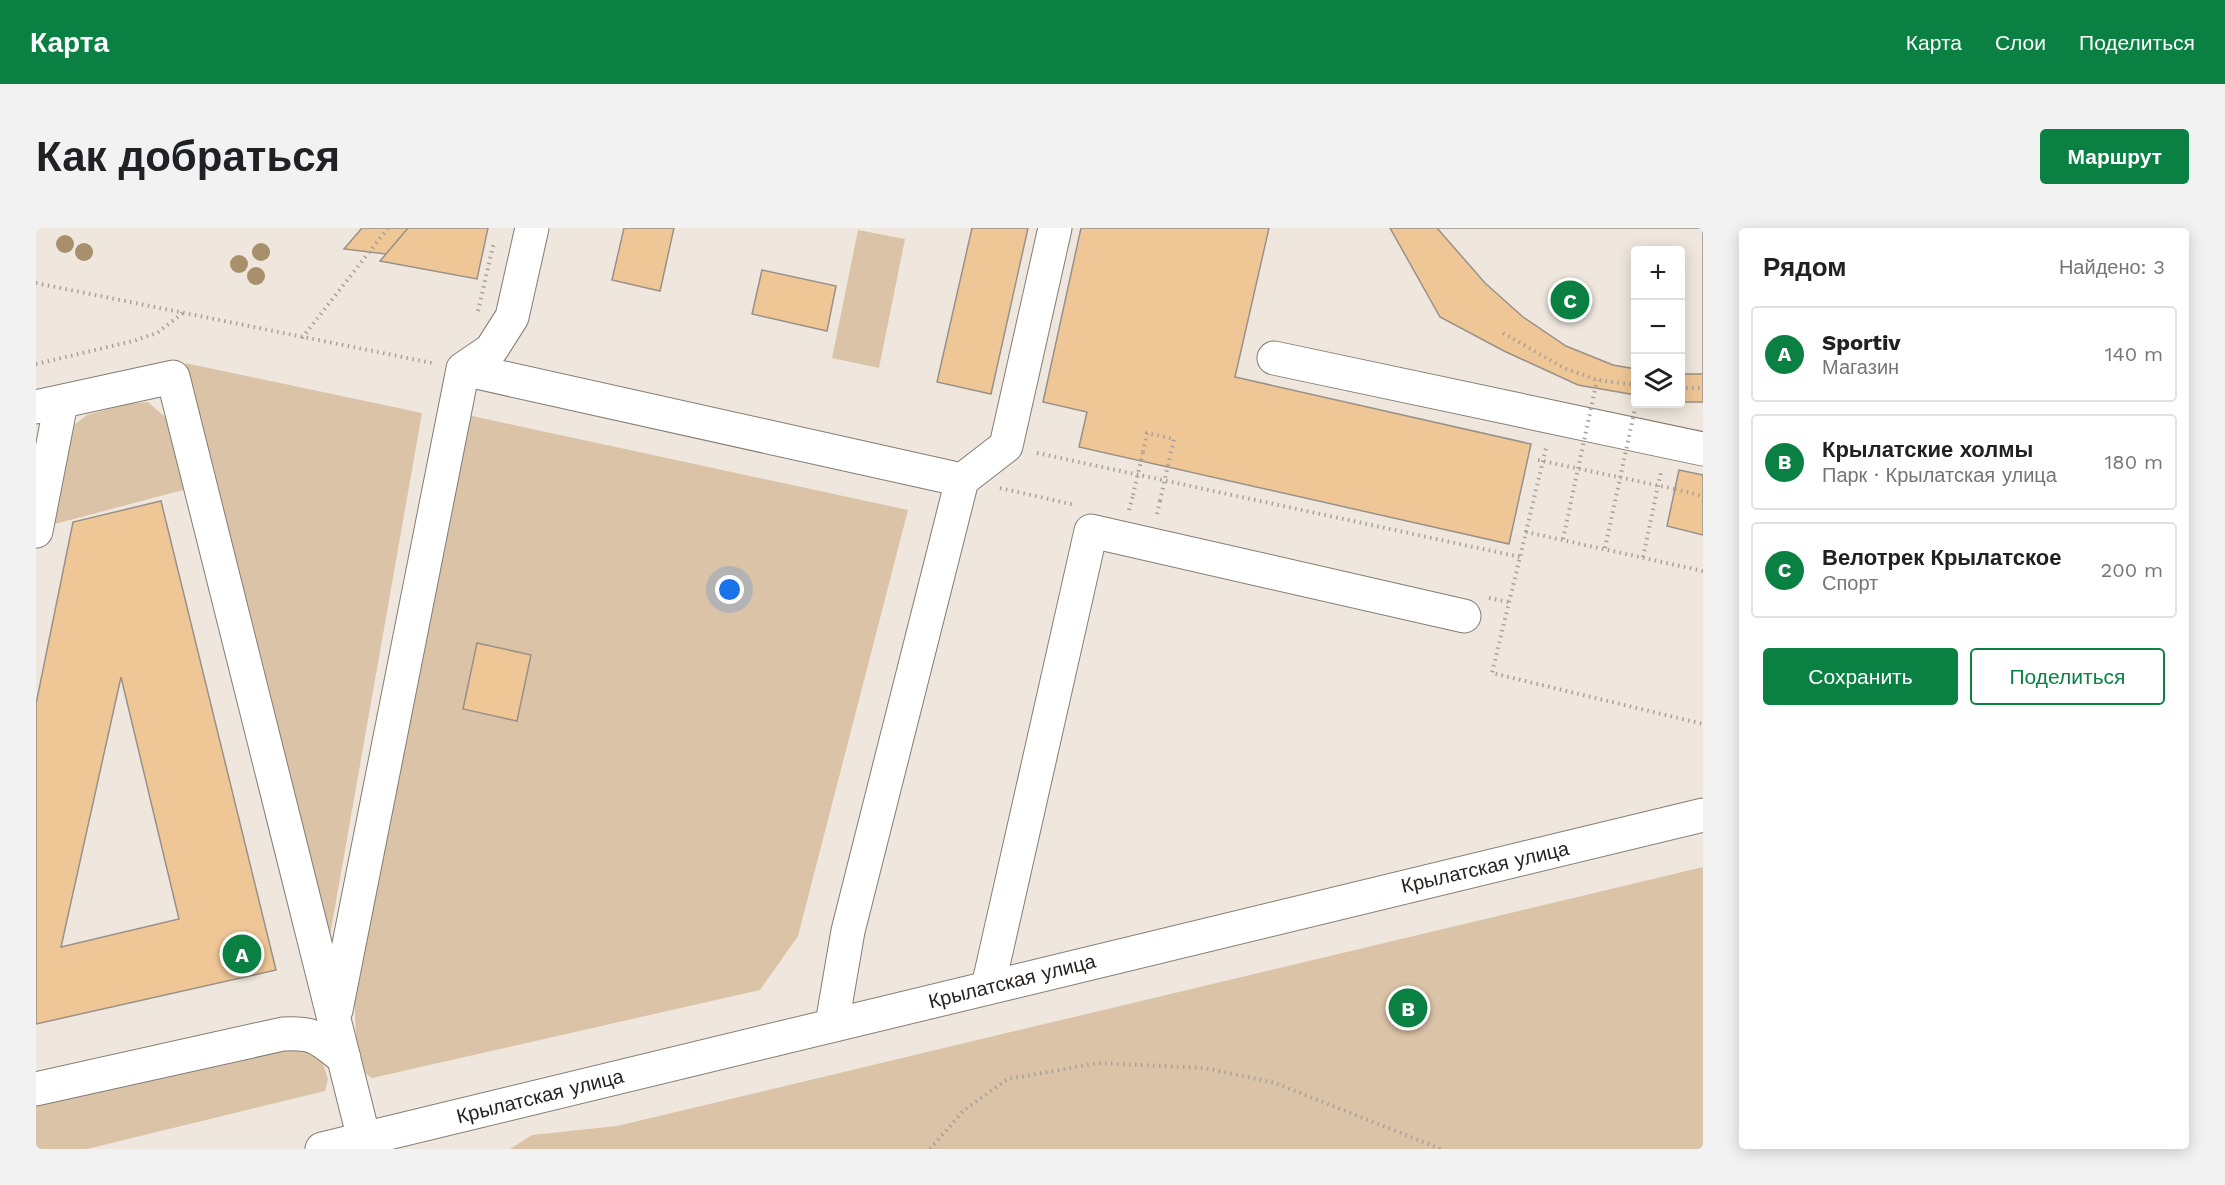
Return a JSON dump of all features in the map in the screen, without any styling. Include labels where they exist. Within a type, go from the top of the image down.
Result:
[{"type":"main road","points":[[334,1019],[463,369],[491,350],[512,317],[532,228]]},
{"type":"main road","points":[[832,1024],[848,931],[962,480],[1006,446],[1055,228]]},
{"type":"main road","points":[[1274,358],[1703,449]]},
{"type":"main road","points":[[463,369],[962,480]]},
{"type":"main road","points":[[36,531],[48,405],[173,377],[364,1139]]},
{"type":"main road","points":[[988,987],[1091,531],[1464,616]]},
{"type":"main road","name":"Крылатская улица","points":[[322,1149],[1703,815]]},
{"type":"main road","points":[[36,1089],[283,1034],[315,1035],[344,1058]]},
{"type":"path","points":[[302,338],[388,228]]},
{"type":"path","points":[[477,315],[495,239]]},
{"type":"path","points":[[36,283],[463,369]]},
{"type":"path","points":[[36,364],[157,333],[184,311]]},
{"type":"path","points":[[1503,333],[1564,368],[1597,380],[1631,384]]},
{"type":"path","points":[[1563,539],[1597,380]]},
{"type":"path","points":[[1685,387],[1703,388]]},
{"type":"path","points":[[1605,548],[1635,408]]},
{"type":"path","points":[[1132,495],[1147,433],[1174,438],[1160,501]]},
{"type":"path","points":[[1006,446],[1520,557]]},
{"type":"path","points":[[1538,460],[1703,496]]},
{"type":"path","points":[[1539,479],[1492,673],[1703,724]]},
{"type":"path","points":[[962,480],[1051,500]]},
{"type":"path","points":[[1643,557],[1654,503]]},
{"type":"path","points":[[1526,532],[1703,571]]},
{"type":"path","points":[[930,1149],[964,1110],[1008,1079],[1098,1063],[1205,1068],[1275,1083],[1441,1149]]},
{"type":"shaded area","points":[[858,230],[905,239],[879,368],[832,358]]},
{"type":"shaded area","points":[[185,363],[422,413],[329,941]]},
{"type":"shaded area","points":[[148,402],[166,418],[187,489],[51,525],[64,433],[87,415],[127,404]]},
{"type":"shaded area","points":[[463,414],[908,510],[798,936],[760,990],[372,1078],[357,1067],[354,986]]},
{"type":"shaded area","points":[[1703,867],[1703,1149],[510,1149],[532,1135],[617,1126]]},
{"type":"shaded area","points":[[292,1041],[317,1046],[328,1079],[325,1091],[87,1149],[36,1149],[36,1094]]},
{"type":"building","points":[[362,228],[408,228],[386,254],[344,249]]},
{"type":"building","points":[[408,228],[488,228],[477,279],[380,261]]},
{"type":"building","points":[[624,228],[674,228],[660,291],[612,280]]},
{"type":"building","points":[[972,228],[1028,228],[991,394],[937,382]]},
{"type":"building","points":[[1081,228],[1269,228],[1235,377],[1531,444],[1509,544],[1079,447],[1087,412],[1043,402]]},
{"type":"building","points":[[1390,228],[1703,228],[1703,402],[1685,402],[1685,246],[1631,246],[1631,394],[1578,385],[1504,351],[1440,317]]},
{"type":"building","points":[[1437,228],[1703,228],[1703,374],[1685,374],[1685,246],[1631,246],[1631,368],[1613,365],[1566,346],[1523,317],[1485,283]]},
{"type":"building","points":[[762,270],[836,286],[827,331],[752,314]]},
{"type":"building","points":[[1679,470],[1703,475],[1703,535],[1667,526]]},
{"type":"building","points":[[161,501],[276,970],[36,1024],[36,704],[73,522]],"holes":[[[121,677],[179,919],[61,947]]]},
{"type":"building","points":[[477,643],[531,655],[517,721],[463,709]]},
{"type":"place","name":"Велотрек Крылатское","points":[[1570,300]]},
{"type":"place","name":"Sportiv","points":[[242,954]]},
{"type":"place","name":"Крылатские холмы","points":[[1408,1008]]}]
